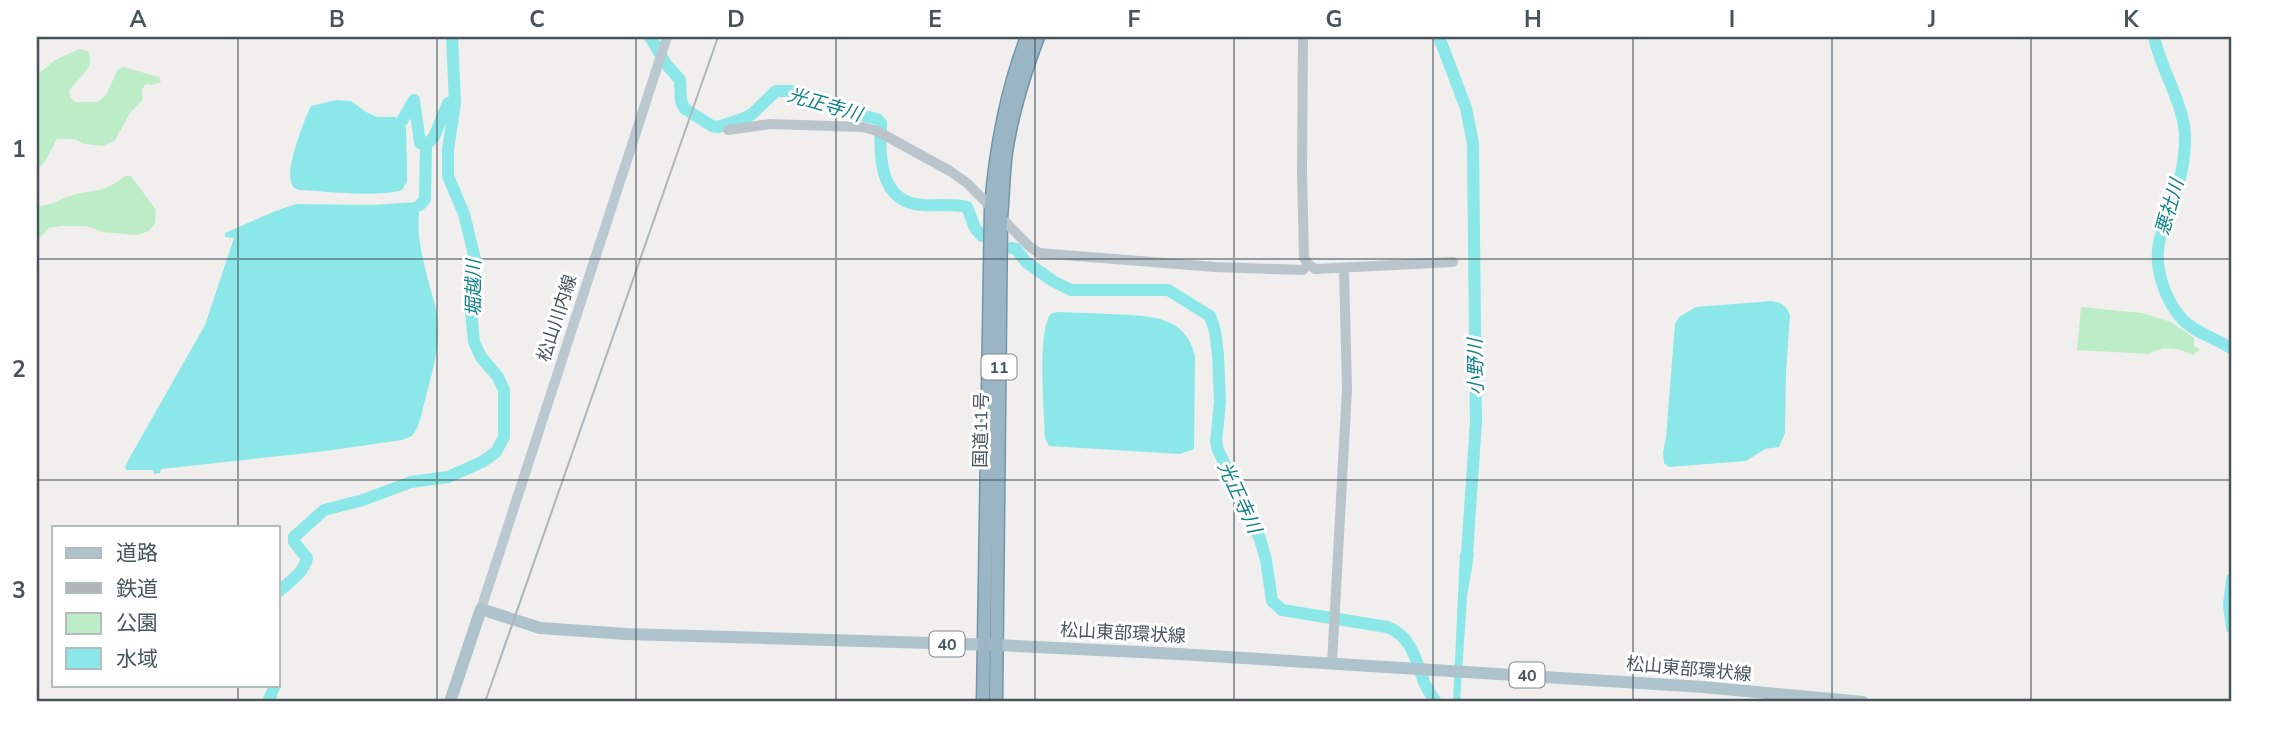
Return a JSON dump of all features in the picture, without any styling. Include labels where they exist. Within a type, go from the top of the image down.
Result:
[{"type":"highway","name":"国道11号","points":[[996,702],[990,645],[991,206],[1000,128],[1027,37]]},
{"type":"highway","name":"国道11号","points":[[983,702],[990,645],[1001,218],[1006,152],[1023,79],[1038,37]]},
{"type":"main road","name":"松山川内線","points":[[481,609],[667,37]]},
{"type":"main road","name":"松山東部環状線","points":[[481,609],[549,629],[1179,653],[1703,687],[1863,702]]},
{"type":"main road","points":[[450,702],[481,609]]},
{"type":"street","points":[[1303,37],[1304,258],[1314,269],[1453,262]]},
{"type":"street","points":[[728,130],[770,124],[859,127],[880,133],[967,183],[1039,253],[1253,268],[1303,270],[1308,264]]},
{"type":"street","points":[[1332,664],[1347,389],[1344,269]]},
{"type":"green space","points":[[1433,37],[1443,37],[1471,108],[1477,136],[1480,384],[1472,553],[1463,553],[1470,424],[1467,136],[1457,98]]},
{"type":"green space","points":[[79,49],[88,51],[90,63],[69,91],[75,102],[98,102],[106,95],[118,69],[123,67],[159,77],[161,82],[146,84],[142,89],[143,99],[130,113],[115,140],[103,146],[85,144],[74,139],[57,139],[46,160],[37,170],[37,75],[55,60]]},
{"type":"green space","points":[[125,176],[131,176],[156,210],[155,223],[149,231],[137,235],[103,232],[87,226],[61,226],[49,228],[37,241],[37,206],[106,188]]},
{"type":"green space","points":[[2081,307],[2142,313],[2171,322],[2194,338],[2194,346],[2200,349],[2193,355],[2171,348],[2149,354],[2077,350]]},
{"type":"water","points":[[336,100],[351,101],[377,117],[395,117],[402,121],[406,128],[407,182],[402,190],[378,194],[299,190],[293,187],[290,175],[293,155],[311,106]]},
{"type":"water","points":[[417,202],[420,206],[420,243],[438,328],[432,374],[419,422],[412,436],[402,440],[326,451],[161,469],[160,473],[154,474],[153,470],[126,470],[130,457],[205,325],[234,238],[225,237],[225,233],[296,204],[371,205]]},
{"type":"water","points":[[1772,301],[1783,305],[1790,315],[1785,433],[1779,447],[1765,449],[1746,461],[1669,467],[1664,463],[1663,452],[1675,324],[1679,317],[1696,307]]},
{"type":"water","points":[[1056,312],[1151,317],[1174,325],[1183,332],[1195,356],[1194,449],[1180,454],[1049,446],[1045,438],[1043,344],[1049,317]]},
{"type":"water","points":[[1460,553],[1474,553],[1467,597],[1460,702],[1453,702]]},
{"type":"waterway","name":"堀越川","points":[[280,590],[299,573],[307,558],[294,542],[294,537],[324,510],[363,500],[411,482],[448,477],[482,462],[496,452],[504,437],[504,390],[474,342],[470,300],[476,263],[464,214],[448,176],[448,150],[455,103],[452,37]]},
{"type":"waterway","name":"光正寺川","points":[[650,37],[666,64],[680,80],[681,101],[685,109],[712,126],[718,127],[745,118],[776,91],[795,91],[877,119],[881,123],[885,176],[898,196],[908,202],[923,205],[967,207],[975,228],[982,236]]},
{"type":"waterway","name":"小野川","points":[[1439,37],[1466,108],[1473,143],[1476,421],[1466,569]]},
{"type":"waterway","name":"悪社川","points":[[2154,37],[2182,115],[2185,139],[2179,183],[2159,243],[2158,263],[2162,283],[2182,319],[2232,349]]},
{"type":"waterway","points":[[402,121],[414,100],[420,143],[426,145]]},
{"type":"waterway","points":[[420,205],[425,199],[426,145],[434,137],[448,103]]},
{"type":"waterway","name":"光正寺川","points":[[1011,248],[1016,249],[1026,262],[1053,281],[1071,290],[1168,290],[1210,316],[1218,355],[1220,402],[1216,442],[1260,539],[1272,601],[1282,610],[1387,627],[1395,631],[1408,643],[1425,685],[1436,702]]},
{"type":"waterway","name":"悪社川","points":[[2232,579],[2229,605],[2232,628]]},
{"type":"waterway","name":"堀越川","points":[[268,702],[275,686]]},
{"type":"railway","points":[[485,702],[718,37]]}]
